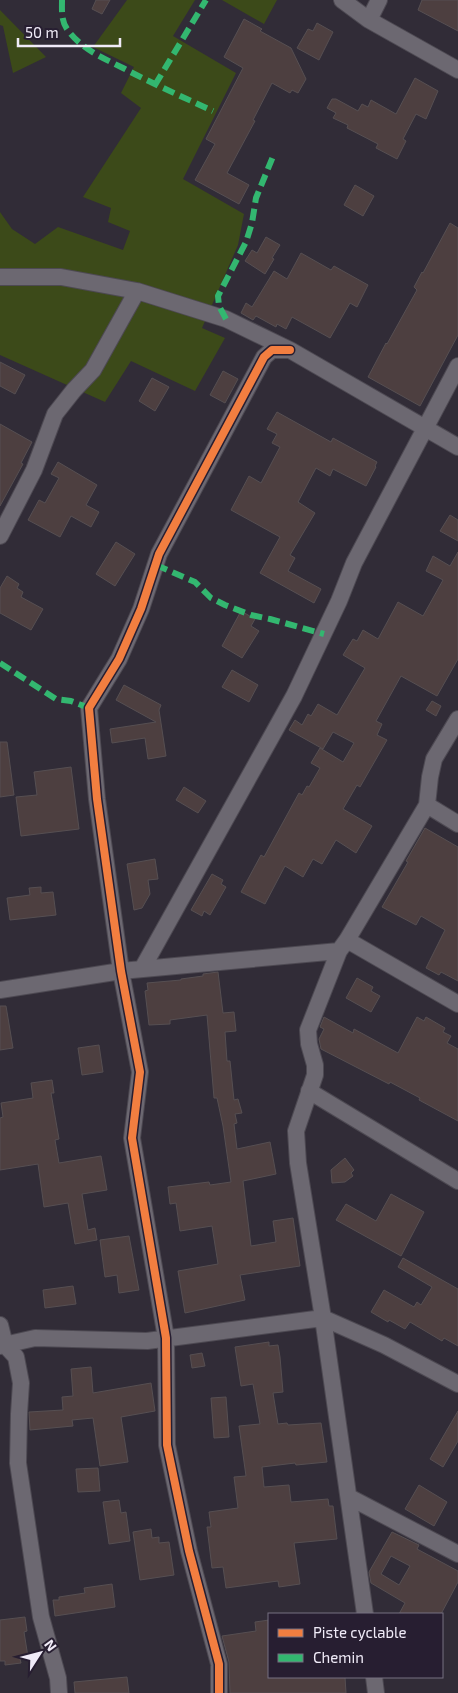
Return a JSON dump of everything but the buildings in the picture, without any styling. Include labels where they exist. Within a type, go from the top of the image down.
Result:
[{"type":"street","points":[[342,0],[369,20],[458,70]]},
{"type":"street","points":[[369,20],[379,0]]},
{"type":"street","points":[[0,276],[62,277],[137,291],[226,319],[290,350],[458,447]]},
{"type":"street","points":[[0,536],[34,470],[55,414],[93,370],[137,291]]},
{"type":"street","points":[[219,1693],[219,1664],[189,1551],[167,1446],[166,1338],[132,1138],[140,1072],[121,971],[98,799],[89,708],[119,659],[141,609],[158,554],[264,357],[272,350],[290,350]]},
{"type":"street","points":[[142,970],[294,696],[339,601],[354,563],[458,366]]},
{"type":"street","points":[[365,1613],[350,1497],[298,1163],[296,1131],[315,1076],[315,1064],[309,1044],[308,1030],[343,946],[427,806],[434,759],[458,719]]},
{"type":"street","points":[[427,806],[458,824]]},
{"type":"street","points":[[0,990],[121,971],[343,946],[458,1004]]},
{"type":"street","points":[[309,1091],[458,1181]]},
{"type":"street","points":[[2,1346],[35,1338],[147,1341],[323,1318],[384,1344],[458,1384]]},
{"type":"street","points":[[0,1325],[2,1346],[16,1357],[22,1382],[18,1414],[18,1463],[41,1617],[58,1678],[59,1693]]},
{"type":"street","points":[[350,1497],[458,1554]]},
{"type":"street","points":[[374,1678],[376,1693]]},
{"type":"green space","points":[[127,0],[195,0],[173,36],[236,73],[183,179],[244,214],[238,245],[202,328],[225,338],[195,391],[131,361],[105,402],[0,355],[0,212],[12,229],[35,244],[58,227],[123,250],[130,231],[108,222],[111,208],[83,197],[141,108],[121,93],[134,67],[93,47]]},
{"type":"green space","points":[[222,0],[277,0],[264,24]]},
{"type":"green space","points":[[0,10],[46,57],[13,73],[3,26],[0,25]]},
{"type":"marked path","points":[[62,0],[62,15],[65,26],[79,42],[100,57],[213,111]]},
{"type":"marked path","points":[[155,85],[206,0]]},
{"type":"marked path","points":[[226,319],[219,306],[218,296],[246,242],[252,223],[256,198],[274,154]]},
{"type":"marked path","points":[[156,565],[195,582],[211,598],[225,605],[251,615],[324,634]]},
{"type":"marked path","points":[[0,663],[56,699],[71,701],[89,708]]},
{"type":"cycle path","points":[[219,1693],[219,1664],[189,1551],[167,1445],[166,1338],[132,1138],[140,1072],[121,971],[97,799],[89,708],[119,659],[141,609],[159,554],[264,357],[272,350],[290,350]]}]
